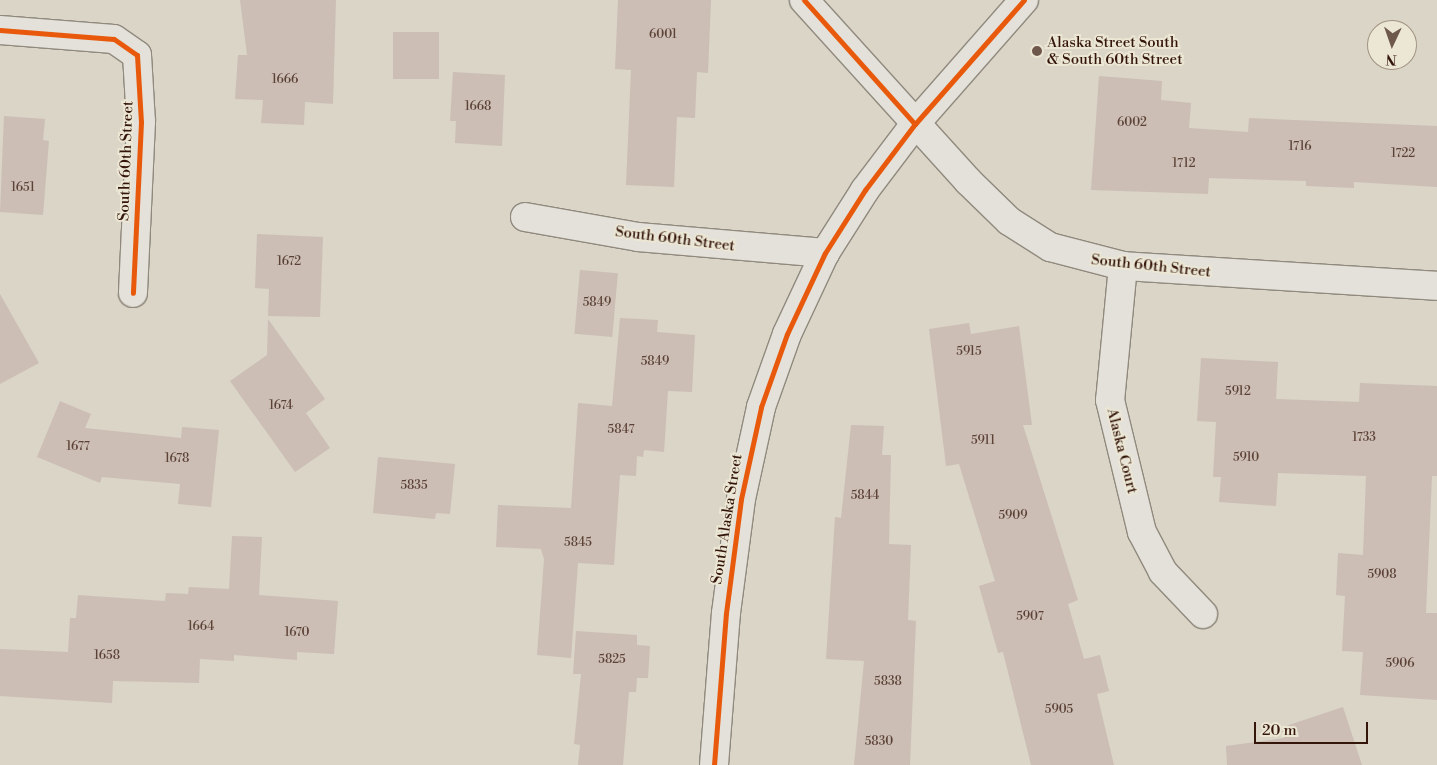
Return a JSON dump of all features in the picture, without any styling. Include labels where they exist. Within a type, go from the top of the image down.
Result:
[{"type":"street","name":"South 60th Street","points":[[804,0],[915,124],[1027,234],[1070,256],[1123,266],[1437,286]]},
{"type":"street","name":"South Alaska Street","points":[[714,765],[730,575],[750,452],[772,373],[825,253],[915,124],[1024,0]]},
{"type":"street","name":"South 60th Street","points":[[0,30],[114,39],[138,55],[141,122],[133,293]]},
{"type":"street","name":"South 60th Street","points":[[525,218],[638,237],[825,253]]},
{"type":"street","name":"Alaska Court","points":[[1123,266],[1110,400],[1142,532],[1163,572],[1203,614]]},
{"type":"building","points":[[240,0],[336,0],[333,104],[305,102],[304,125],[261,123],[263,100],[235,99],[238,55],[247,55]]},
{"type":"building","points":[[618,0],[711,0],[708,73],[697,72],[695,118],[677,117],[674,187],[626,185],[631,70],[615,69]]},
{"type":"building","points":[[393,32],[439,32],[439,79],[393,79]]},
{"type":"building","points":[[453,72],[505,75],[502,146],[455,143],[456,121],[450,121]]},
{"type":"building","points":[[1099,76],[1162,81],[1161,100],[1191,103],[1189,128],[1248,132],[1249,118],[1437,126],[1437,187],[1354,182],[1354,188],[1306,186],[1306,181],[1209,178],[1208,194],[1091,190]]},
{"type":"building","points":[[4,116],[45,119],[43,140],[49,141],[43,215],[0,212]]},
{"type":"building","points":[[257,234],[323,237],[320,317],[268,316],[269,289],[255,288]]},
{"type":"building","points":[[580,270],[618,273],[612,337],[574,334]]},
{"type":"building","points":[[0,294],[39,363],[0,384]]},
{"type":"building","points":[[620,318],[658,320],[657,332],[695,335],[692,392],[668,391],[664,452],[644,450],[643,457],[637,456],[636,476],[620,475],[614,565],[578,563],[571,658],[537,655],[544,559],[541,549],[496,547],[498,505],[571,508],[578,403],[612,406]]},
{"type":"building","points":[[268,319],[325,399],[306,413],[330,448],[295,472],[230,381],[267,355]]},
{"type":"building","points":[[969,323],[971,334],[1019,326],[1032,425],[1023,425],[1078,600],[1068,604],[1084,659],[1100,655],[1109,691],[1097,694],[1114,765],[1031,765],[1003,652],[998,653],[979,586],[995,581],[959,464],[946,466],[929,329]]},
{"type":"building","points":[[1201,358],[1278,362],[1276,399],[1359,402],[1360,383],[1437,386],[1437,476],[1432,476],[1426,613],[1437,613],[1437,700],[1360,695],[1363,652],[1342,651],[1345,596],[1336,595],[1338,553],[1363,555],[1366,476],[1278,473],[1276,506],[1219,502],[1221,477],[1213,477],[1216,422],[1197,421]]},
{"type":"building","points":[[60,401],[91,414],[85,428],[181,438],[182,427],[219,430],[211,507],[178,504],[180,484],[102,477],[100,483],[37,457]]},
{"type":"building","points":[[851,425],[884,426],[882,455],[891,455],[889,544],[911,545],[908,620],[916,621],[910,765],[854,765],[864,661],[826,659],[835,517],[841,518]]},
{"type":"building","points":[[378,457],[455,464],[450,514],[436,513],[435,519],[373,513]]},
{"type":"building","points":[[232,536],[262,537],[259,595],[338,601],[334,654],[297,652],[297,660],[234,655],[234,661],[200,659],[199,683],[113,681],[112,703],[0,696],[0,649],[68,652],[70,618],[76,618],[78,595],[165,601],[166,593],[188,594],[189,587],[229,589]]},
{"type":"building","points":[[576,631],[637,635],[637,645],[650,646],[648,678],[637,678],[636,692],[629,692],[623,765],[578,765],[580,745],[574,744],[581,674],[573,674]]},
{"type":"building","points":[[1343,707],[1362,765],[1227,765],[1226,746],[1284,738],[1280,728]]},
{"type":"cycle path","points":[[804,0],[915,124]]},
{"type":"cycle path","points":[[714,765],[726,613],[741,499],[761,407],[787,334],[825,253],[865,190],[915,124],[1024,0]]},
{"type":"cycle path","points":[[0,30],[114,39],[137,55],[141,122],[133,293]]},
{"type":"place","name":"Alaska Street South & South 60th Street","points":[[1037,51]]}]
